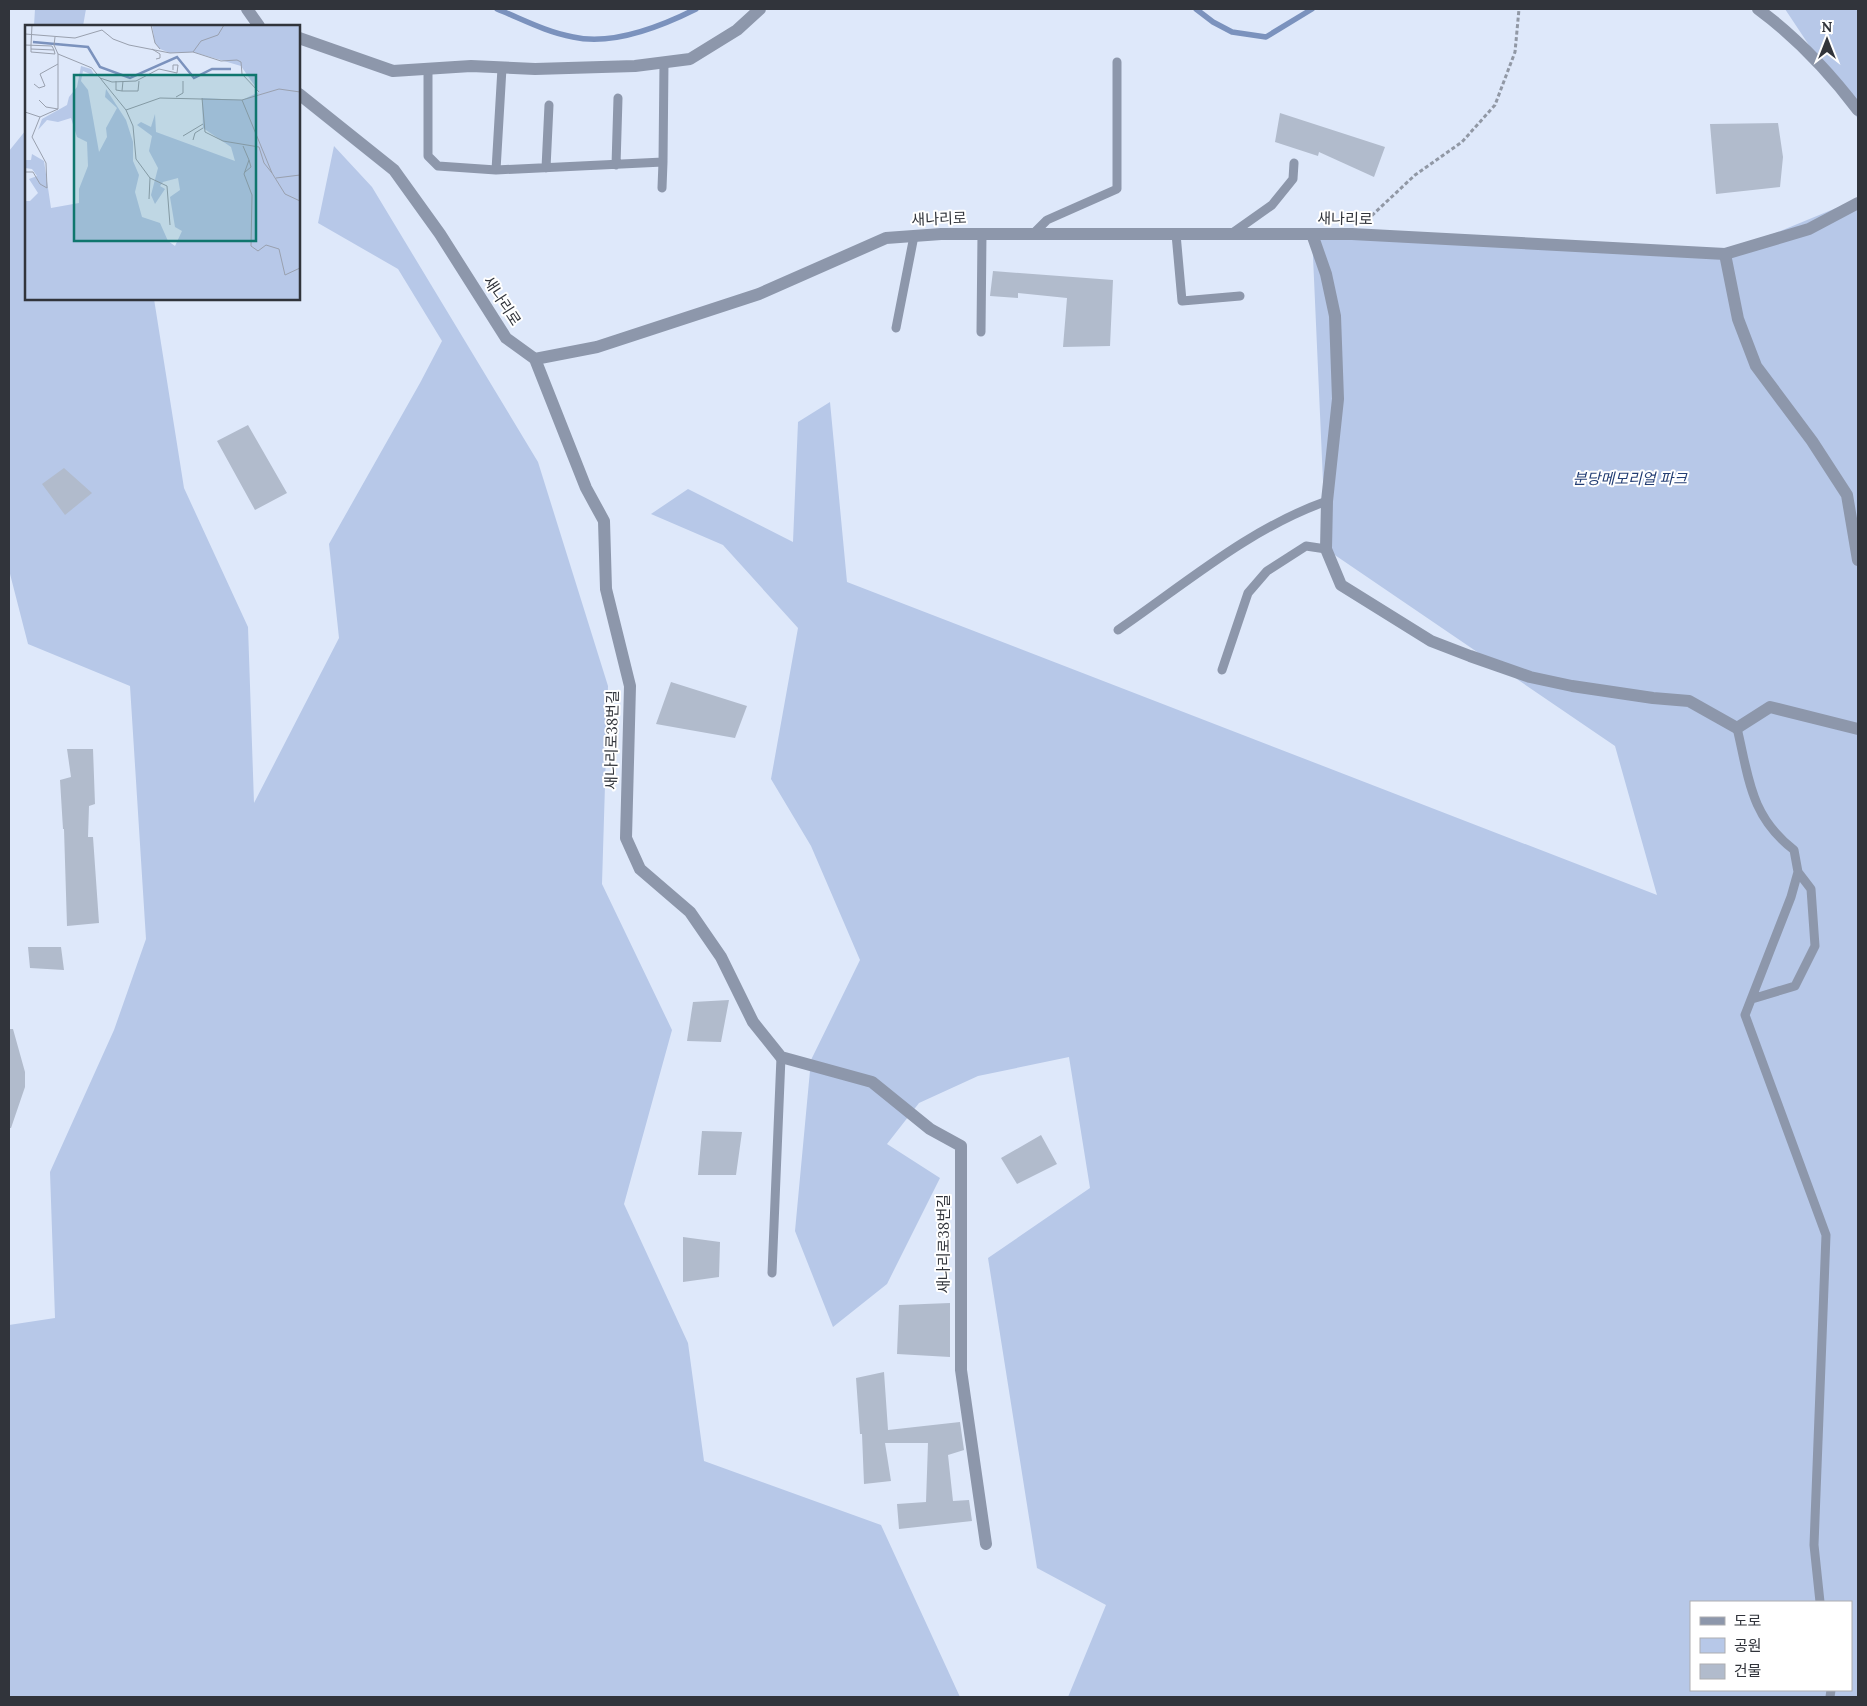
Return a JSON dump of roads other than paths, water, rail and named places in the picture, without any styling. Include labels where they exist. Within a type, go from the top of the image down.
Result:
[{"type":"street","points":[[247,9],[260,25]]},
{"type":"street","points":[[300,38],[393,71],[471,66],[535,69],[635,66],[690,59],[737,30],[760,9]]},
{"type":"street","points":[[1758,9],[1780,25],[1822,66],[1858,110]]},
{"type":"street","name":"새나리로","points":[[300,95],[394,170],[440,234],[506,338],[535,359],[597,347],[759,294],[886,238],[982,234],[1352,234],[1725,254],[1810,229],[1858,203]]},
{"type":"street","points":[[1312,234],[1326,274],[1336,316],[1338,399],[1327,501],[1326,549],[1342,585],[1432,641],[1530,677],[1629,695],[1689,701],[1737,728],[1770,707],[1858,730]]},
{"type":"street","points":[[1725,254],[1738,320],[1756,366],[1812,441],[1847,495],[1858,560]]},
{"type":"street","name":"새나리로38번길","points":[[535,359],[586,488],[604,521],[606,589],[630,686],[626,838],[640,868],[690,912],[721,957],[754,1022],[781,1057],[872,1082],[930,1129],[961,1146],[961,1370],[986,1544]]},
{"type":"lane","points":[[662,188],[664,62]]},
{"type":"lane","points":[[1033,234],[1047,220],[1117,189],[1117,62]]},
{"type":"lane","points":[[496,170],[502,68]]},
{"type":"lane","points":[[428,69],[428,156],[438,166],[496,170],[663,162]]},
{"type":"lane","points":[[616,165],[618,98]]},
{"type":"lane","points":[[546,168],[549,106]]},
{"type":"lane","points":[[1231,234],[1272,205],[1293,179],[1294,163]]},
{"type":"lane","points":[[981,332],[982,234]]},
{"type":"lane","points":[[1176,234],[1182,301],[1240,296]]},
{"type":"lane","points":[[896,328],[914,236]]},
{"type":"lane","points":[[1118,630],[1255,534],[1306,508],[1327,501]]},
{"type":"lane","points":[[1222,670],[1248,593],[1268,571],[1306,546],[1326,549]]},
{"type":"lane","points":[[1737,728],[1760,813],[1778,838],[1794,850],[1798,872],[1791,897],[1746,1015],[1826,1235],[1814,1545],[1820,1601]]},
{"type":"lane","points":[[1752,999],[1795,986],[1815,946],[1811,889],[1798,872]]},
{"type":"lane","points":[[772,1273],[781,1057]]},
{"type":"waterway","points":[[497,9],[553,32],[588,39],[604,39],[636,33],[668,22],[696,9]]},
{"type":"waterway","points":[[1196,9],[1213,22],[1232,32],[1266,37],[1312,9]]},
{"type":"park label","name":"분당메모리얼 파크","points":[[1630,479]]}]
